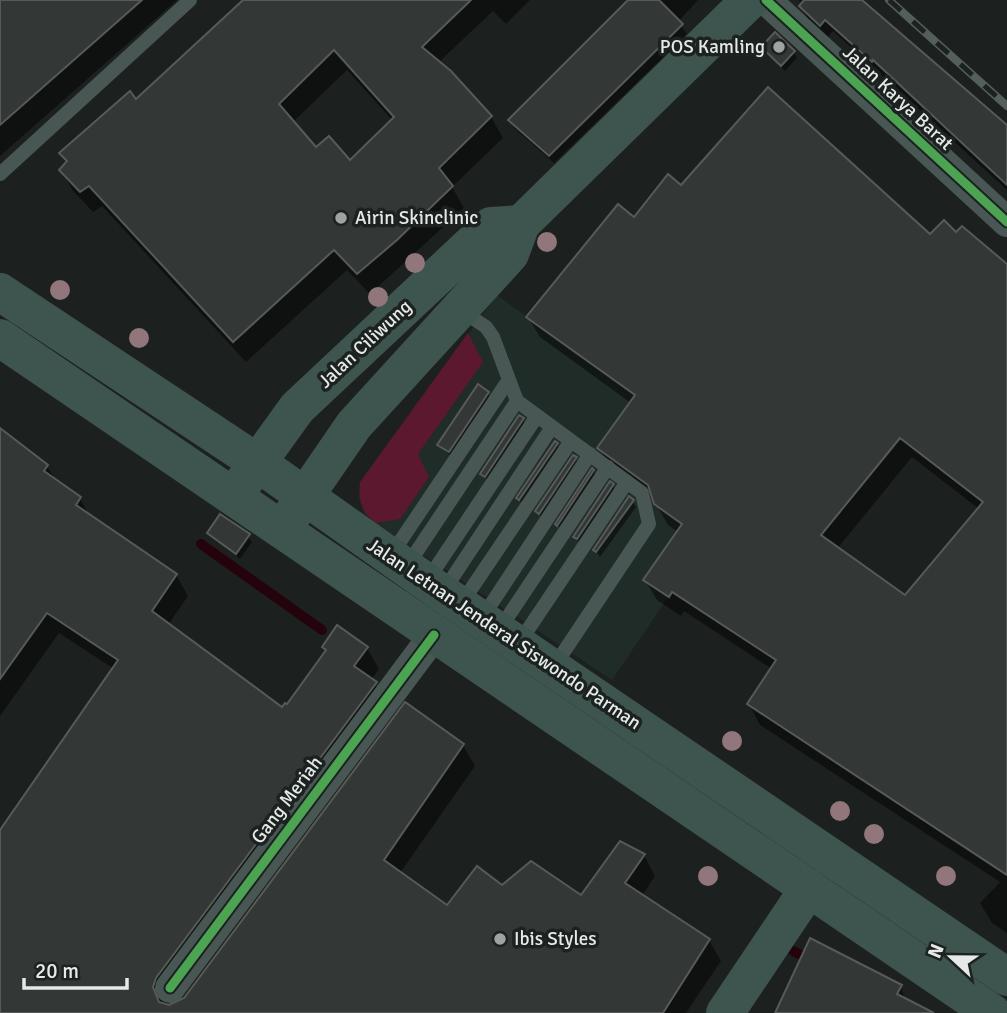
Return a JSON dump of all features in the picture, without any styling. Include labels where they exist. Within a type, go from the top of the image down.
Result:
[{"type":"main road","name":"Jalan Ciliwung","points":[[283,529],[354,425],[510,254],[521,224],[750,0]]},
{"type":"main road","name":"Jalan Ciliwung","points":[[234,497],[304,401],[491,226],[521,224]]},
{"type":"main road","name":"Jalan Letnan Jenderal Siswondo Parman","points":[[0,292],[258,463],[453,600],[1007,977]]},
{"type":"main road","name":"Jalan Letnan Jenderal Siswondo Parman","points":[[0,338],[986,1011]]},
{"type":"main road","points":[[725,1013],[809,888]]},
{"type":"street","name":"Jalan Karya Barat","points":[[766,0],[1007,222]]},
{"type":"street","name":"Gang Meriah","points":[[170,988],[434,635]]},
{"type":"lane","points":[[0,174],[190,0]]},
{"type":"lane","points":[[458,308],[486,327],[517,401],[642,493],[649,524],[553,668]]},
{"type":"lane","points":[[453,600],[508,381]]},
{"type":"lane","points":[[453,600],[517,401]]},
{"type":"lane","points":[[453,600],[537,416]]},
{"type":"lane","points":[[453,600],[552,427]]},
{"type":"lane","points":[[453,600],[571,441]]},
{"type":"lane","points":[[453,600],[590,454]]},
{"type":"lane","points":[[453,600],[608,467]]},
{"type":"lane","points":[[453,600],[627,482]]},
{"type":"shaded area","points":[[497,295],[749,478],[612,680],[375,523],[364,513],[359,497],[360,482]]},
{"type":"shaded area","points":[[468,333],[483,362],[418,454],[429,477],[400,519],[375,523],[362,505],[360,482]]},
{"type":"building","points":[[0,0],[142,0],[0,125]]},
{"type":"building","points":[[243,0],[471,0],[422,47],[451,71],[492,116],[439,168],[453,186],[397,240],[357,274],[334,250],[233,342],[89,186],[80,192],[59,170],[67,161],[59,153],[130,91],[136,99]],"holes":[[[334,50],[394,117],[350,160],[329,136],[316,147],[279,104]]]},
{"type":"building","points":[[628,0],[659,0],[683,24],[549,156],[508,120]]},
{"type":"building","points":[[804,0],[862,0],[1007,125],[1007,185],[873,60],[872,62],[825,20],[820,26],[799,6]]},
{"type":"building","name":"POS Kamling","points":[[775,32],[795,51],[781,66],[761,47]]},
{"type":"building","points":[[768,87],[930,234],[944,220],[956,232],[962,226],[1007,264],[1007,875],[747,704],[776,660],[672,592],[669,597],[643,580],[682,524],[654,504],[648,485],[597,448],[635,395],[526,317],[618,204],[634,217],[668,174],[681,185]],"holes":[[[900,438],[983,502],[905,595],[821,535]]]},
{"type":"building","points":[[478,384],[489,392],[449,452],[437,445]]},
{"type":"building","points":[[519,415],[524,418],[485,477],[480,474]]},
{"type":"building","points":[[0,428],[48,465],[44,471],[81,497],[76,505],[177,574],[152,611],[282,707],[287,704],[326,650],[322,647],[337,625],[368,647],[354,666],[377,682],[156,978],[153,987],[159,1002],[169,1005],[184,998],[405,702],[464,744],[384,860],[447,905],[477,866],[502,885],[531,861],[581,895],[620,841],[645,854],[625,883],[710,939],[663,1013],[0,1013],[0,830],[118,660],[47,613],[0,679]]},
{"type":"building","points":[[555,441],[558,443],[519,500],[516,498]]},
{"type":"building","points":[[573,455],[577,457],[539,514],[535,511]]},
{"type":"building","points":[[592,468],[594,470],[557,526],[555,524]]},
{"type":"building","points":[[610,481],[614,484],[577,539],[573,537]]},
{"type":"building","points":[[629,496],[634,500],[596,552],[593,550]]},
{"type":"building","points":[[220,514],[250,534],[236,554],[207,533]]},
{"type":"building","points":[[810,938],[902,985],[897,994],[934,1013],[775,1013]]},
{"type":"waterway","points":[[201,544],[322,630]]},
{"type":"waterway","points":[[793,951],[799,954]]},
{"type":"railway","points":[[889,0],[1007,106]]},
{"type":"cycle path","points":[[766,0],[1007,222]]},
{"type":"cycle path","points":[[170,988],[434,635]]},
{"type":"place","name":"POS Kamling","points":[[779,47]]},
{"type":"place","name":"Airin Skinclinic","points":[[341,218]]},
{"type":"place","name":"Ibis Styles","points":[[500,939]]}]
